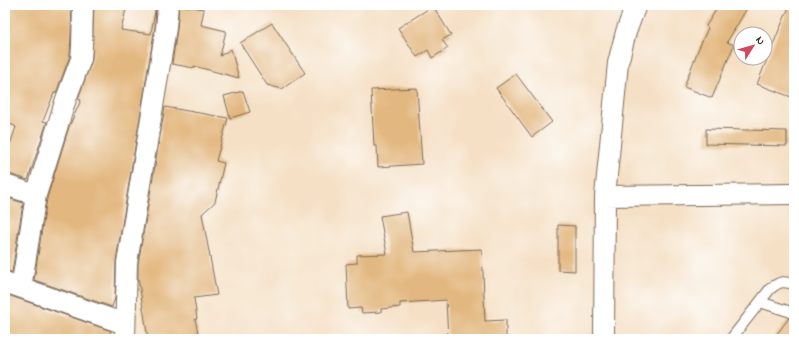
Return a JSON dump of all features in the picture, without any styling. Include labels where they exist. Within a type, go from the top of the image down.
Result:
[{"type":"street","points":[[83,5],[81,59],[66,99],[36,195],[13,285],[125,332],[127,262],[166,28],[168,5]]},
{"type":"street","points":[[604,339],[605,196],[618,63],[626,32],[636,5]]},
{"type":"street","points":[[5,185],[36,195]]},
{"type":"street","points":[[605,196],[794,194]]},
{"type":"lane","points":[[731,339],[770,288],[785,281],[794,284]]},
{"type":"lane","points":[[760,302],[794,313]]},
{"type":"building","points":[[5,5],[72,5],[70,56],[56,93],[54,93],[43,121],[47,122],[28,180],[5,174],[5,159],[16,127],[5,121]]},
{"type":"building","points":[[94,5],[127,5],[121,30],[151,34],[156,5],[155,27],[116,261],[115,298],[112,307],[34,280],[47,198],[69,127],[81,100],[78,99],[92,60]]},
{"type":"building","points":[[179,5],[204,9],[201,25],[226,31],[220,56],[231,49],[239,78],[194,66],[194,68],[172,64]]},
{"type":"building","points":[[719,5],[749,5],[737,26],[733,26],[733,32],[727,42],[733,45],[733,47],[712,98],[684,87],[708,28],[706,26]]},
{"type":"building","points":[[790,5],[794,5],[794,98],[757,84],[764,66],[773,66],[773,45]]},
{"type":"building","points":[[433,6],[451,35],[442,40],[448,48],[432,58],[428,50],[417,57],[398,28]]},
{"type":"building","points":[[272,23],[305,73],[282,89],[267,85],[240,43]]},
{"type":"building","points":[[516,74],[552,122],[532,137],[496,88]]},
{"type":"building","points":[[417,88],[422,164],[378,167],[377,146],[374,146],[371,90]]},
{"type":"building","points":[[243,91],[250,112],[230,118],[224,96]]},
{"type":"building","points":[[165,107],[228,118],[216,161],[224,163],[215,202],[202,214],[217,295],[194,298],[197,319],[195,319],[199,337],[188,339],[148,339],[138,277],[138,264]]},
{"type":"building","points":[[706,129],[787,131],[787,146],[706,144]]},
{"type":"building","points":[[5,197],[23,203],[12,272],[5,271]]},
{"type":"building","points":[[407,212],[414,252],[482,249],[485,321],[506,320],[506,339],[448,339],[446,300],[400,303],[400,307],[381,309],[381,312],[362,313],[361,308],[348,309],[346,264],[357,263],[357,255],[387,254],[380,216]]},
{"type":"building","points":[[558,225],[575,226],[575,271],[558,270]]},
{"type":"building","points":[[5,294],[111,331],[108,339],[5,339]]},
{"type":"building","points":[[789,318],[794,319],[794,339],[773,339]]}]
